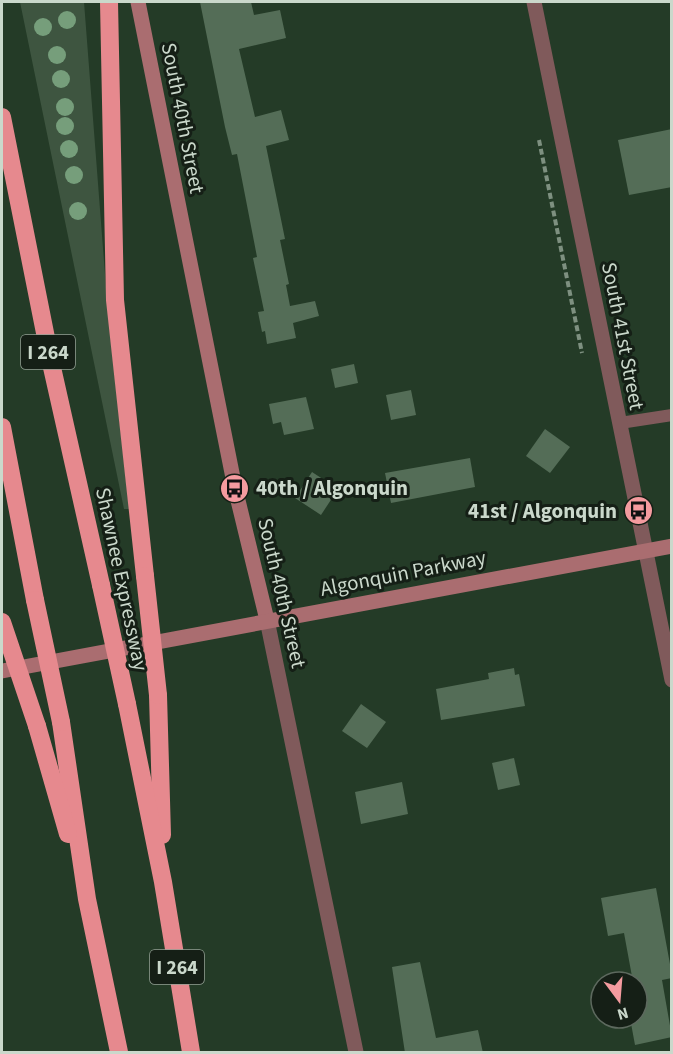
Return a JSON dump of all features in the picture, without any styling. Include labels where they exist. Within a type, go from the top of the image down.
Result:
[{"type":"highway","points":[[110,2],[115,300],[159,695],[163,882]]},
{"type":"highway","name":"Shawnee Expressway","points":[[2,117],[51,363],[127,704],[163,882],[191,1053]]},
{"type":"highway","points":[[2,427],[35,600],[62,722],[87,899],[119,1053]]},
{"type":"highway","points":[[2,622],[37,726],[87,899]]},
{"type":"main road","name":"South 40th Street","points":[[138,2],[235,488],[267,620]]},
{"type":"main road","name":"Algonquin Parkway","points":[[2,671],[645,549],[672,546]]},
{"type":"street","name":"South 41st Street","points":[[534,2],[672,680]]},
{"type":"street","name":"South 40th Street","points":[[267,620],[356,1053]]},
{"type":"lane","points":[[620,423],[672,416]]},
{"type":"green space","points":[[20,2],[84,2],[108,313],[129,509],[124,509]]},
{"type":"building","points":[[200,2],[251,2],[254,15],[280,10],[286,38],[239,49],[255,117],[281,110],[289,140],[266,146],[285,239],[280,240],[289,284],[286,285],[290,306],[315,301],[319,316],[293,323],[296,338],[267,344],[265,331],[262,332],[258,312],[264,311],[253,258],[257,257],[237,154],[232,155],[225,127]]},
{"type":"building","points":[[672,129],[672,187],[629,195],[618,140]]},
{"type":"building","points":[[354,364],[358,383],[335,388],[331,369]]},
{"type":"building","points":[[411,390],[416,415],[391,420],[386,395]]},
{"type":"building","points":[[306,397],[314,429],[284,435],[281,422],[273,424],[269,404]]},
{"type":"building","points":[[545,429],[570,447],[550,473],[526,456]]},
{"type":"building","points":[[470,458],[475,487],[391,503],[385,473]]},
{"type":"building","points":[[312,472],[338,489],[321,515],[295,498]]},
{"type":"building","points":[[514,668],[515,675],[519,674],[525,706],[441,720],[436,689],[489,679],[488,673]]},
{"type":"building","points":[[361,704],[386,722],[367,748],[342,731]]},
{"type":"building","points":[[514,758],[520,785],[498,790],[492,763]]},
{"type":"building","points":[[402,782],[408,814],[361,824],[355,792]]},
{"type":"building","points":[[656,888],[672,975],[672,978],[662,980],[672,1037],[635,1045],[632,1030],[649,1030],[649,970],[631,970],[624,933],[608,936],[601,898]]},
{"type":"building","points":[[420,962],[436,1038],[478,1030],[483,1053],[405,1053],[392,967]]},
{"type":"place","name":"40th / Algonquin","points":[[235,488]]},
{"type":"place","name":"41st / Algonquin","points":[[638,511]]}]
